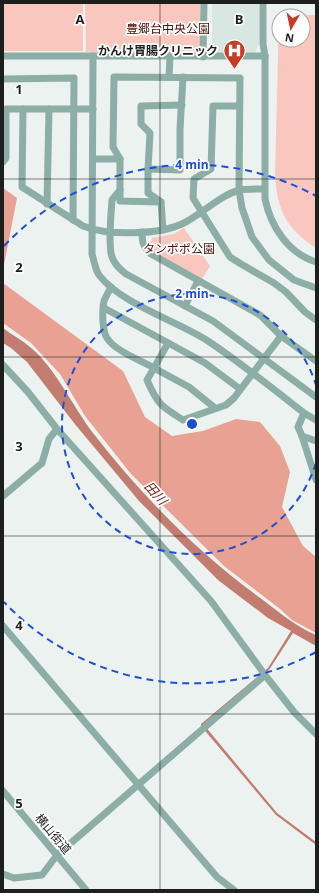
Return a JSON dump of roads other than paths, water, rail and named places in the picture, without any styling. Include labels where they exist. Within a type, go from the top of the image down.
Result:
[{"type":"street","points":[[203,57],[204,3]]},
{"type":"street","points":[[263,3],[262,44],[264,56],[265,199],[269,216],[283,240],[302,256],[316,262]]},
{"type":"street","points":[[264,56],[267,44],[267,3]]},
{"type":"street","points":[[3,56],[264,56]]},
{"type":"street","points":[[93,56],[92,254],[98,274],[110,286],[129,300],[206,340],[253,373],[304,413],[316,420]]},
{"type":"street","points":[[169,77],[170,57]]},
{"type":"street","points":[[161,202],[120,201],[120,160],[113,147],[114,77],[240,78],[239,190],[242,208],[252,237],[269,260],[294,280],[316,288]]},
{"type":"street","points":[[148,169],[180,170],[180,129],[183,77]]},
{"type":"street","points":[[3,79],[74,78],[75,109],[73,220]]},
{"type":"street","points":[[161,202],[148,193],[150,133],[141,124],[141,106],[182,105]]},
{"type":"street","points":[[240,106],[213,106],[211,168],[194,179],[193,198],[230,257],[274,283],[286,292],[305,312],[316,320]]},
{"type":"street","points":[[3,162],[6,158],[6,109],[93,109]]},
{"type":"street","points":[[23,109],[22,187],[73,220],[93,230],[111,232],[142,232],[163,230],[184,223],[215,203],[239,190],[264,189]]},
{"type":"street","points":[[47,204],[48,109]]},
{"type":"street","points":[[93,159],[120,160]]},
{"type":"street","points":[[120,190],[112,200],[112,256],[117,267],[126,274],[213,321],[316,397]]},
{"type":"street","points":[[161,202],[163,230]]},
{"type":"street","points":[[142,232],[142,242],[145,249],[151,254],[260,315],[281,336],[316,361]]},
{"type":"street","points":[[185,306],[198,280]]},
{"type":"street","points":[[286,292],[294,280]]},
{"type":"street","points":[[110,286],[104,302],[103,327],[106,337],[124,352],[189,387],[215,408]]},
{"type":"street","points":[[104,308],[205,363],[240,389]]},
{"type":"street","points":[[168,343],[147,380],[155,398],[162,406],[183,420],[226,404],[234,398],[281,336]]},
{"type":"street","points":[[3,365],[28,392],[57,429],[211,601],[294,712],[316,734]]},
{"type":"street","points":[[304,413],[298,427],[315,476]]},
{"type":"street","points":[[3,496],[42,463],[49,439],[57,429]]},
{"type":"street","points":[[302,436],[316,441]]},
{"type":"street","points":[[3,626],[217,877],[234,890]]},
{"type":"street","points":[[3,874],[14,878],[42,875],[57,855],[265,675]]},
{"type":"street","name":"横山街道","points":[[3,791],[86,890]]},
{"type":"place","name":"かんけ胃腸クリニック","points":[[234,70]]},
{"type":"park label","name":"豊郷台中央公園","points":[[168,29]]},
{"type":"park label","name":"タンポポ公園","points":[[179,249]]},
{"type":"water label","name":"田川","points":[[156,493]]}]
